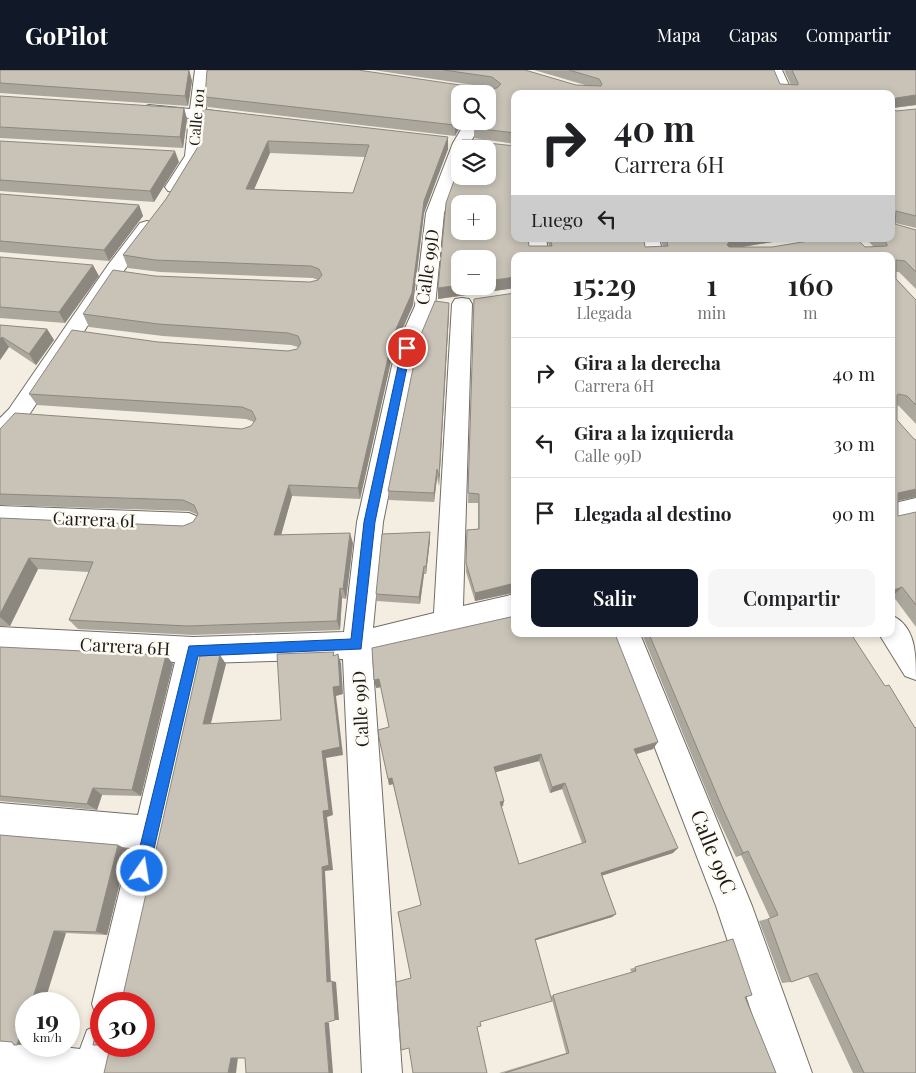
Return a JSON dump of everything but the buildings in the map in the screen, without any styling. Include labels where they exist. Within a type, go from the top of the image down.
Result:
[{"type":"street","points":[[775,70],[784,90]]},
{"type":"street","name":"Calle 101","points":[[0,433],[18,414],[83,334],[113,271],[162,206],[184,156],[198,113],[198,73]]},
{"type":"street","points":[[138,109],[198,113],[256,120]]},
{"type":"street","name":"Calle 99D","points":[[382,1073],[357,645],[366,551],[375,497],[407,348],[425,306],[435,214],[464,137]]},
{"type":"street","points":[[425,306],[471,303],[448,622]]},
{"type":"street","points":[[46,330],[83,334]]},
{"type":"street","points":[[895,513],[916,508]]},
{"type":"street","name":"Carrera 6I","points":[[0,516],[189,524]]},
{"type":"street","name":"Carrera 6H","points":[[0,640],[193,650],[357,645],[511,607]]},
{"type":"street","points":[[895,634],[916,666]]},
{"type":"street","name":"Calle 99C","points":[[627,637],[734,906],[792,1073]]},
{"type":"street","points":[[114,992],[193,650]]},
{"type":"street","points":[[0,820],[150,832]]},
{"type":"street","points":[[0,1060],[97,1062]]},
{"type":"route","points":[[142,871],[193,650],[357,645],[370,522],[407,348]]}]
